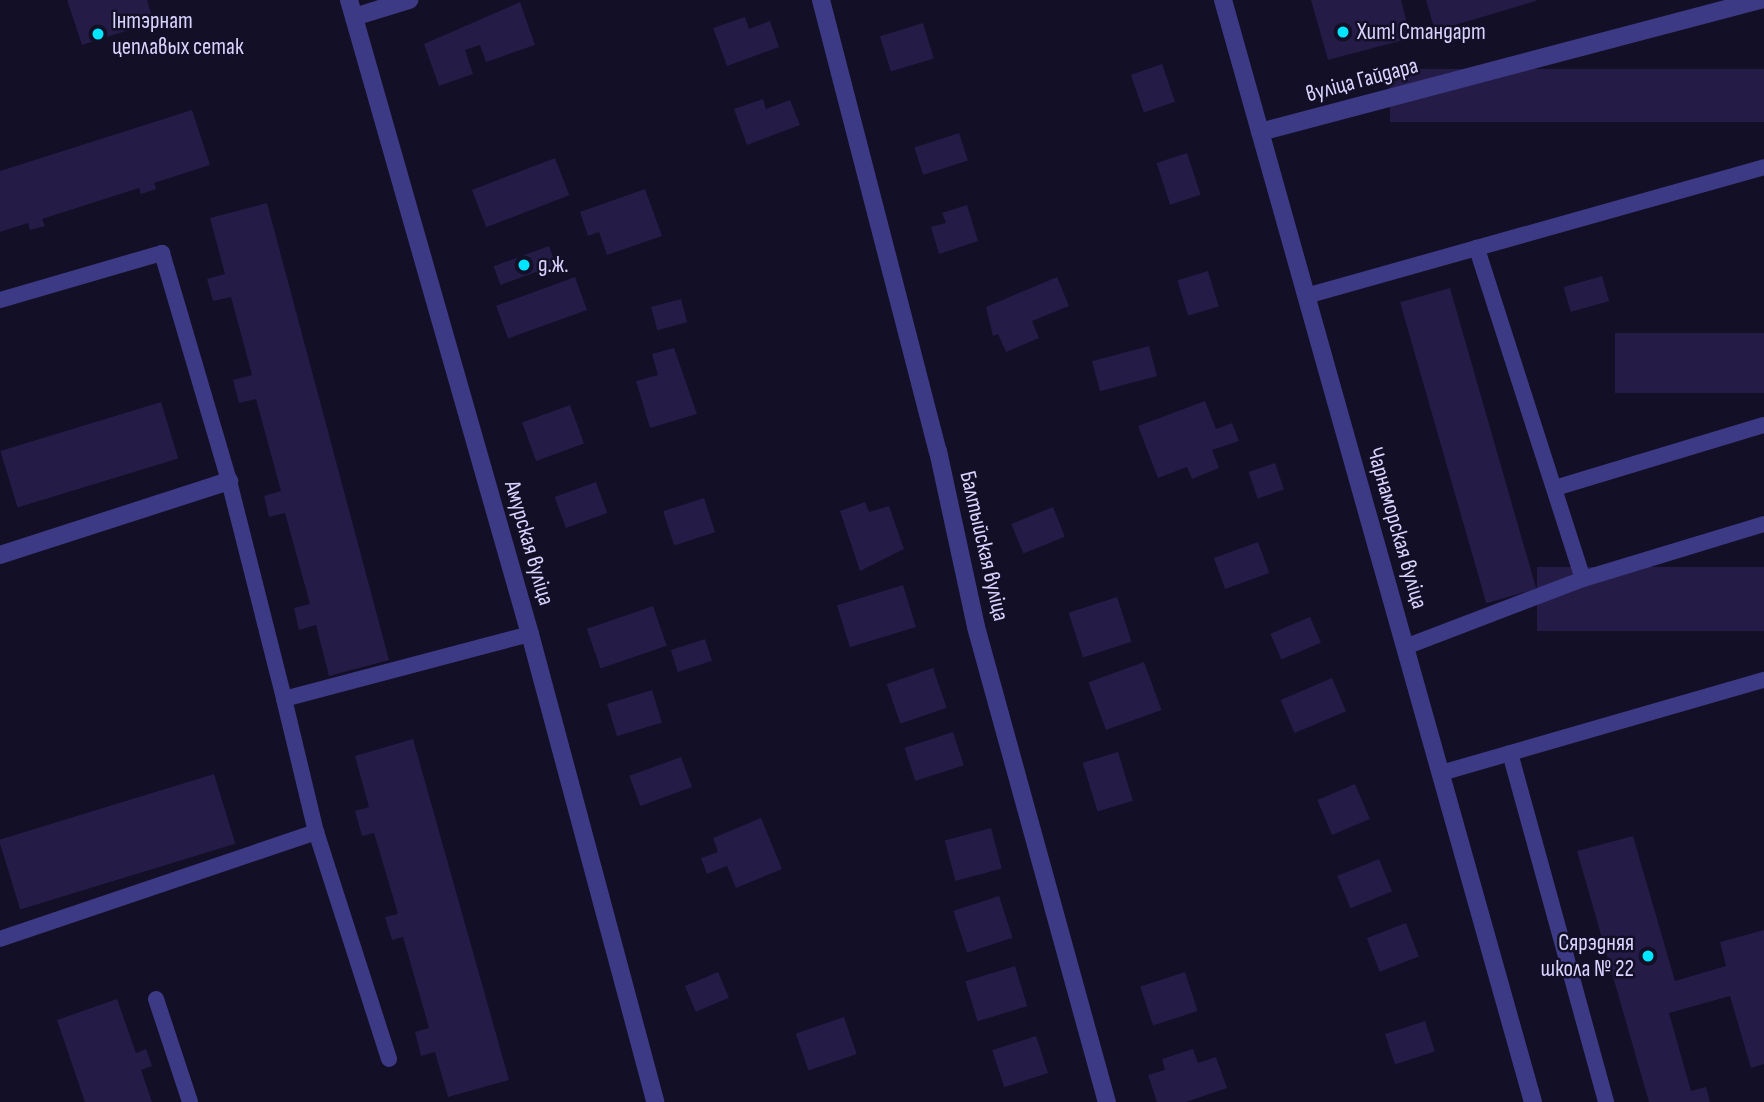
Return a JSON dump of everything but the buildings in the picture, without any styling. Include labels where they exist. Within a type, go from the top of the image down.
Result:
[{"type":"street","points":[[351,8],[410,0]]},
{"type":"street","name":"Балтыйская вуліца","points":[[821,0],[938,451],[976,628],[1107,1102]]},
{"type":"street","name":"Чарнаморская вуліца","points":[[1223,0],[1533,1102]]},
{"type":"street","name":"вуліца Гайдара","points":[[1260,132],[1760,0]]},
{"type":"street","name":"Амурская вуліца","points":[[351,8],[530,634],[655,1102]]},
{"type":"street","points":[[0,555],[229,481]]},
{"type":"lane","points":[[1306,296],[1764,167]]},
{"type":"lane","points":[[1477,248],[1583,579]]},
{"type":"lane","points":[[0,300],[162,253],[229,481],[316,832],[389,1059]]},
{"type":"lane","points":[[1555,488],[1764,425]]},
{"type":"lane","points":[[1405,647],[1583,579],[1764,524]]},
{"type":"lane","points":[[284,699],[530,634]]},
{"type":"lane","points":[[1441,773],[1764,680]]},
{"type":"lane","points":[[1510,753],[1606,1102]]},
{"type":"lane","points":[[0,939],[316,832]]},
{"type":"lane","points":[[156,999],[190,1102]]},
{"type":"place","name":"Хит! Стандарт","points":[[1343,32]]},
{"type":"place","name":"Інтэрнат цеплавых сетак","points":[[98,34]]},
{"type":"place","name":"д.ж.","points":[[524,265]]},
{"type":"place","name":"Сярэдняя школа № 22","points":[[1648,956]]}]
